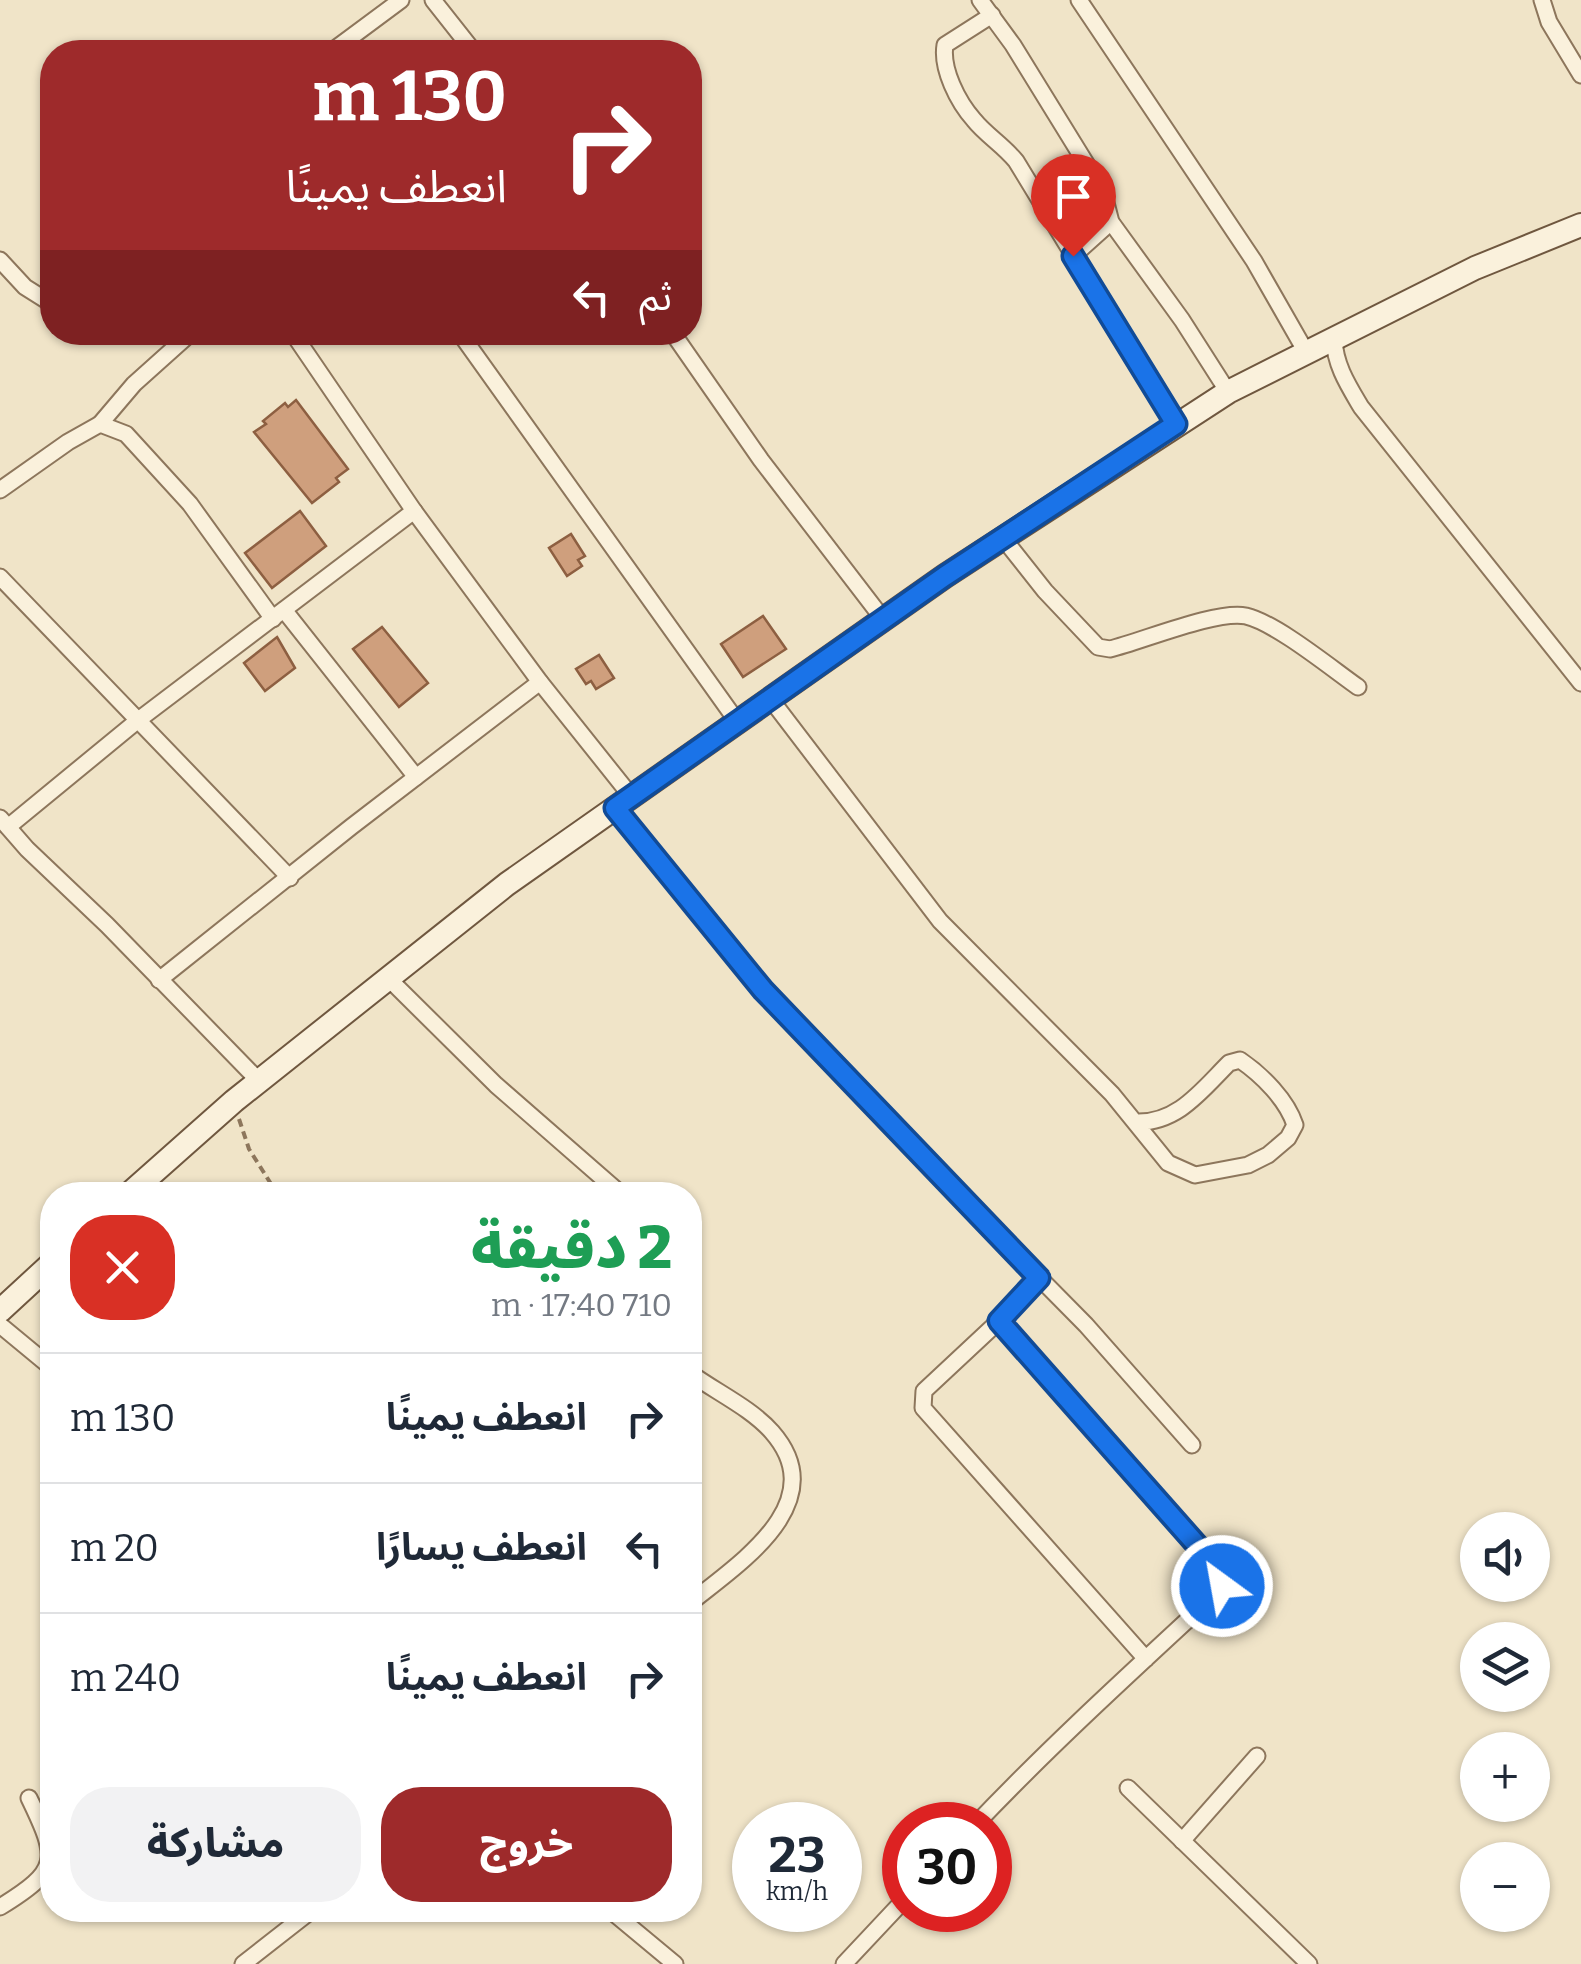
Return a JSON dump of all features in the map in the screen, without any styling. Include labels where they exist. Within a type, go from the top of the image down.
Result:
[{"type":"main road","points":[[143,1182],[234,1100],[507,884],[882,619],[1228,392],[1475,268],[1581,224]]},
{"type":"main road","points":[[0,1311],[40,1274]]},
{"type":"street","points":[[347,40],[401,0]]},
{"type":"street","points":[[433,0],[465,40]]},
{"type":"street","points":[[980,0],[1102,191],[1111,222],[1228,392]]},
{"type":"street","points":[[1079,0],[1254,261],[1306,352]]},
{"type":"street","points":[[1542,0],[1550,22],[1581,75]]},
{"type":"street","points":[[992,15],[945,44],[947,74],[974,120],[1016,160],[1176,424]]},
{"type":"street","points":[[1073,256],[1111,222]]},
{"type":"street","points":[[0,260],[25,287],[40,296]]},
{"type":"street","points":[[1334,339],[1334,355],[1362,407],[1581,682]]},
{"type":"street","points":[[0,490],[100,424],[134,384],[178,345]]},
{"type":"street","points":[[301,345],[623,802],[763,990],[1086,1325],[1192,1445]]},
{"type":"street","points":[[468,345],[736,720]]},
{"type":"street","points":[[681,345],[761,460],[882,619]]},
{"type":"street","points":[[100,424],[126,434],[190,504],[416,777]]},
{"type":"street","points":[[259,1081],[4,823],[414,510]]},
{"type":"street","points":[[1004,538],[1045,591],[1098,647],[1110,649],[1220,617],[1250,617],[1358,687]]},
{"type":"street","points":[[0,577],[290,878]]},
{"type":"street","points":[[159,980],[540,682]]},
{"type":"street","points":[[769,697],[940,922],[1112,1094],[1168,1164],[1194,1175],[1248,1165],[1288,1138],[1295,1125],[1294,1118],[1256,1071],[1240,1060],[1229,1062],[1178,1112],[1166,1119],[1135,1122]]},
{"type":"street","points":[[388,977],[496,1085],[607,1182]]},
{"type":"street","points":[[1039,1278],[924,1391],[923,1408],[1146,1659]]},
{"type":"street","points":[[998,1802],[1048,1749],[1219,1591],[1222,1579],[1219,1570],[999,1321]]},
{"type":"street","points":[[0,1325],[40,1358]]},
{"type":"street","points":[[702,1381],[769,1428],[782,1445],[791,1472],[788,1498],[778,1524],[762,1546],[702,1594]]},
{"type":"street","points":[[1182,1840],[1257,1756]]},
{"type":"street","points":[[1128,1788],[1309,1964]]},
{"type":"street","points":[[29,1798],[40,1826]]},
{"type":"street","points":[[0,1907],[40,1879]]},
{"type":"street","points":[[243,1964],[297,1922]]},
{"type":"street","points":[[624,1922],[674,1964]]},
{"type":"street","points":[[844,1964],[882,1924]]},
{"type":"path","points":[[234,1100],[249,1149],[270,1182]]},
{"type":"building","points":[[296,400],[348,469],[336,478],[339,482],[312,503],[254,432],[285,403],[288,407]]},
{"type":"building","points":[[300,511],[326,546],[272,588],[245,553]]},
{"type":"building","points":[[571,534],[585,556],[578,560],[582,566],[567,576],[549,548]]},
{"type":"building","points":[[763,616],[786,649],[743,677],[721,644]]},
{"type":"building","points":[[382,627],[428,683],[399,707],[353,649]]},
{"type":"building","points":[[277,637],[295,668],[265,691],[244,663]]},
{"type":"building","points":[[599,655],[614,678],[596,689],[591,681],[586,684],[576,669]]},
{"type":"route","points":[[1073,256],[1176,424],[945,576],[615,808],[763,990],[1039,1278],[999,1321],[1219,1570],[1222,1586]]}]
